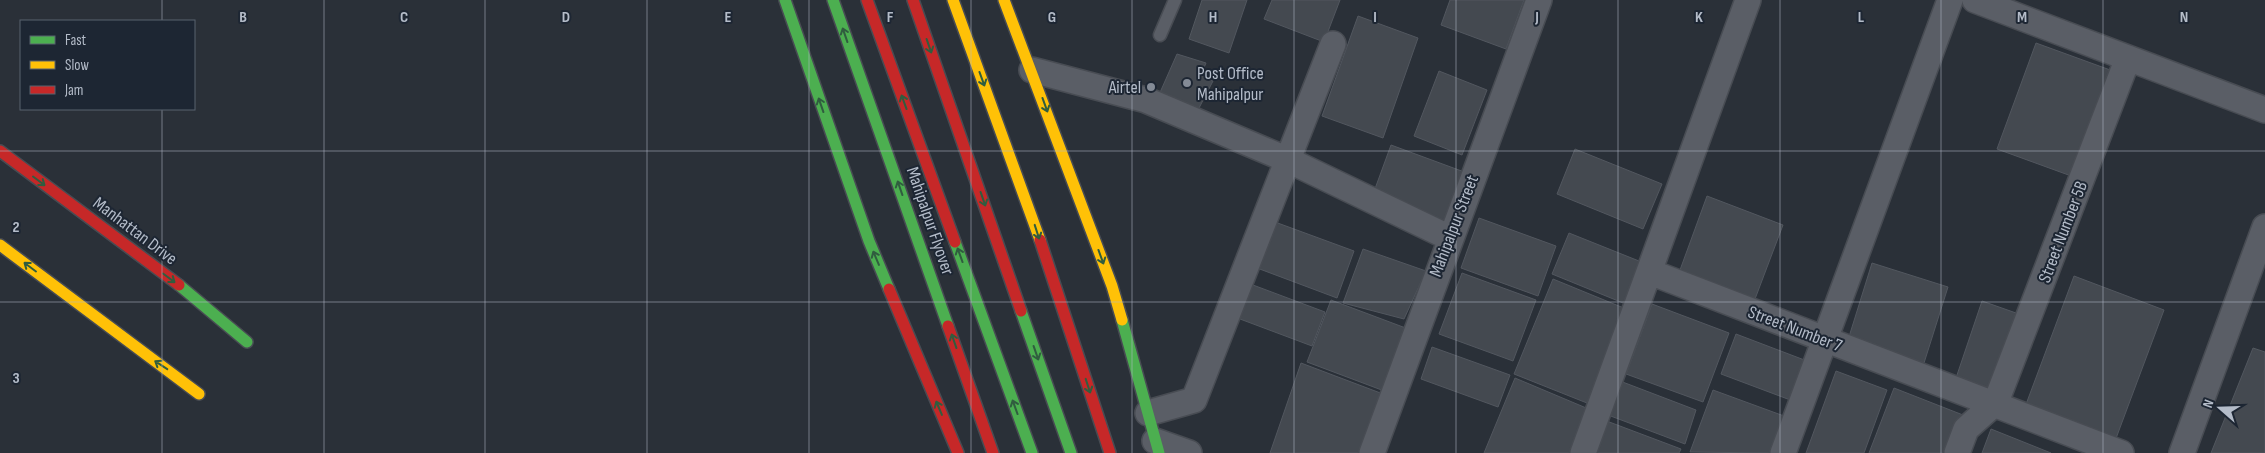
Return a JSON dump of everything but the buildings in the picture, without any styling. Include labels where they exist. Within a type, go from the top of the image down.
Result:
[{"type":"main road","points":[[785,0],[869,241],[958,453]]},
{"type":"main road","name":"Mahipalpur Flyover","points":[[832,0],[993,453]]},
{"type":"main road","points":[[867,0],[1032,453]]},
{"type":"main road","points":[[913,0],[1071,453]]},
{"type":"main road","points":[[953,0],[1027,202],[1110,453]]},
{"type":"main road","points":[[1004,0],[1112,286],[1157,447]]},
{"type":"main road","points":[[1015,0],[1016,17],[1030,65]]},
{"type":"main road","name":"Manhattan Drive","points":[[0,151],[198,299],[247,342]]},
{"type":"main road","points":[[0,244],[199,394]]},
{"type":"street","name":"Mahipalpur Street","points":[[1372,453],[1539,0]]},
{"type":"street","points":[[1583,453],[1748,0]]},
{"type":"street","points":[[1783,453],[1950,0]]},
{"type":"street","points":[[1975,0],[2265,110]]},
{"type":"street","points":[[1148,413],[1194,400],[1333,44]]},
{"type":"street","name":"Street Number 5B","points":[[1994,404],[2036,302],[2128,58]]},
{"type":"street","points":[[1030,65],[1146,100],[1288,160],[1450,238]]},
{"type":"street","points":[[2182,453],[2265,227]]},
{"type":"street","name":"Street Number 7","points":[[1650,272],[2121,453]]},
{"type":"street","points":[[1957,453],[1966,429],[1994,404]]},
{"type":"street","points":[[1157,447],[1189,453]]},
{"type":"lane","points":[[1160,35],[1175,0]]},
{"type":"traffic: fast","points":[[785,0],[869,241],[889,289]]},
{"type":"traffic: fast","points":[[833,0],[948,326]]},
{"type":"traffic: fast","points":[[955,242],[1032,453]]},
{"type":"traffic: fast","points":[[179,285],[247,342]]},
{"type":"traffic: fast","points":[[1021,311],[1071,453]]},
{"type":"traffic: fast","points":[[1122,320],[1159,453]]},
{"type":"traffic: slow","points":[[953,0],[1040,240]]},
{"type":"traffic: slow","points":[[1004,0],[1112,286],[1122,320]]},
{"type":"traffic: slow","points":[[0,245],[199,394]]},
{"type":"traffic: jam","points":[[867,0],[955,242]]},
{"type":"traffic: jam","points":[[913,0],[1021,311]]},
{"type":"traffic: jam","points":[[0,151],[179,285]]},
{"type":"traffic: jam","points":[[1040,240],[1110,453]]},
{"type":"traffic: jam","points":[[889,289],[958,453]]},
{"type":"traffic: jam","points":[[948,326],[993,453]]},
{"type":"place","name":"Post Office Mahipalpur","points":[[1187,83]]},
{"type":"place","name":"Airtel","points":[[1151,87]]}]
